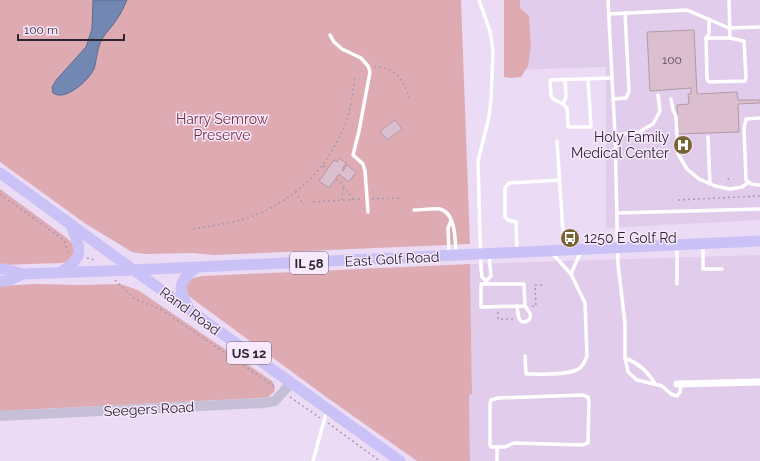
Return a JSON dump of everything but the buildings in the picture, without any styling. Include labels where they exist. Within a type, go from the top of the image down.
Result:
[{"type":"main road","name":"Rand Road","points":[[0,173],[191,312],[400,461]]},
{"type":"main road","points":[[60,272],[71,266],[78,258],[79,254],[78,245],[71,225]]},
{"type":"main road","name":"East Golf Road","points":[[0,269],[23,274],[196,268],[760,241]]},
{"type":"main road","points":[[191,312],[184,299],[181,285],[183,279],[196,268]]},
{"type":"main road","name":"East Golf Road","points":[[0,281],[6,281],[23,274]]},
{"type":"street","points":[[679,384],[760,382]]},
{"type":"street","name":"Seegers Road","points":[[0,416],[263,403],[275,401],[291,383]]},
{"type":"lane","points":[[479,0],[490,31],[493,52],[490,111],[478,161],[485,255],[491,276],[486,283]]},
{"type":"lane","points":[[608,0],[615,135],[618,266],[625,324],[625,358],[628,372],[637,380],[662,386],[671,394],[677,396],[680,392],[679,384]]},
{"type":"lane","points":[[729,0],[730,38]]},
{"type":"lane","points":[[609,14],[687,10],[729,28],[760,28]]},
{"type":"lane","points":[[613,99],[626,98],[629,91],[625,13]]},
{"type":"lane","points":[[706,38],[730,38],[744,41],[745,81],[709,82],[707,79],[706,38],[709,34],[710,19]]},
{"type":"lane","points":[[330,35],[334,42],[342,49],[361,58],[369,68],[370,72],[353,155],[363,164],[365,170],[368,212]]},
{"type":"lane","points":[[588,78],[591,127],[568,127],[567,108],[551,96],[550,80],[588,78],[612,78]]},
{"type":"lane","points":[[563,104],[566,97],[565,79]]},
{"type":"lane","points":[[615,135],[639,132],[653,124],[660,111],[658,95]]},
{"type":"lane","points":[[671,99],[676,116],[678,154],[687,169],[699,179],[715,186],[730,189],[742,188],[749,182]]},
{"type":"lane","points":[[760,118],[746,119],[744,128],[746,180],[751,184],[760,185]]},
{"type":"lane","points":[[708,137],[710,184]]},
{"type":"lane","points":[[558,141],[564,251]]},
{"type":"lane","points":[[517,253],[516,222],[508,220],[505,216],[505,188],[509,183],[560,180]]},
{"type":"lane","points":[[414,210],[438,209],[445,211],[449,215],[455,228],[453,256]]},
{"type":"lane","points":[[617,212],[760,209]]},
{"type":"lane","points":[[451,221],[448,228],[453,256]]},
{"type":"lane","points":[[703,244],[703,269],[722,269]]},
{"type":"lane","points":[[677,284],[678,245]]},
{"type":"lane","points":[[570,274],[581,250]]},
{"type":"lane","points":[[525,356],[526,374],[572,372],[581,367],[587,356],[585,303],[570,274],[550,251]]},
{"type":"lane","points":[[485,255],[482,277],[486,283]]},
{"type":"lane","points":[[517,306],[518,318],[525,322],[529,320],[531,313],[525,306],[524,284],[481,284],[481,307],[517,306],[525,306]]},
{"type":"lane","points":[[625,358],[635,362],[645,370],[651,376],[655,384]]},
{"type":"lane","points":[[582,395],[588,397],[588,443],[582,445],[514,444],[505,447],[497,447],[491,447],[490,445],[491,400],[498,398],[582,395]]},
{"type":"lane","points":[[313,461],[328,409]]},
{"type":"lane","points":[[497,447],[497,461]]},
{"type":"path","points":[[369,68],[383,67],[394,72],[406,86],[410,100]]},
{"type":"path","points":[[193,229],[228,223],[266,210],[295,192],[314,175],[334,148],[348,115],[355,76]]},
{"type":"path","points":[[322,165],[328,169]]},
{"type":"path","points":[[336,179],[354,200]]},
{"type":"path","points":[[342,200],[343,186]]},
{"type":"path","points":[[295,192],[304,205]]},
{"type":"path","points":[[0,194],[61,238],[65,242],[67,252],[70,256]]},
{"type":"path","points":[[678,200],[760,196]]},
{"type":"path","points":[[313,202],[400,198]]},
{"type":"path","points":[[83,258],[90,258],[93,260]]},
{"type":"path","points":[[120,284],[133,298],[162,310],[275,387]]},
{"type":"path","points":[[291,398],[380,461]]},
{"type":"shaded area","name":"Holy Family Medical Center","points":[[513,0],[760,0],[760,220],[606,228],[606,67],[513,70]]},
{"type":"shaded area","points":[[760,255],[760,461],[470,461],[469,394],[472,394],[470,264]]},
{"type":"green space","name":"Harry Semrow Preserve","points":[[0,0],[461,0],[470,244],[214,255],[193,253],[145,254],[132,252],[86,224],[0,162]]},
{"type":"green space","points":[[504,0],[520,0],[520,8],[529,16],[531,46],[528,66],[521,77],[504,77]]},
{"type":"green space","points":[[0,189],[72,243],[75,251],[68,261],[62,263],[0,265]]},
{"type":"green space","points":[[470,264],[472,394],[469,395],[470,461],[417,461],[329,399],[190,297],[187,293],[186,284],[193,278],[202,276]]},
{"type":"green space","points":[[37,284],[120,284],[138,290],[272,381],[275,387],[274,392],[268,397],[261,398],[0,411],[0,286]]},
{"type":"water","points":[[93,0],[127,0],[114,24],[100,42],[94,69],[91,74],[82,84],[70,92],[64,95],[58,95],[53,93],[52,87],[57,79],[86,47],[92,29]]},
{"type":"place","name":"Holy Family Medical Center","points":[[683,145]]},
{"type":"place","name":"1250 E Golf Rd","points":[[570,238]]}]
